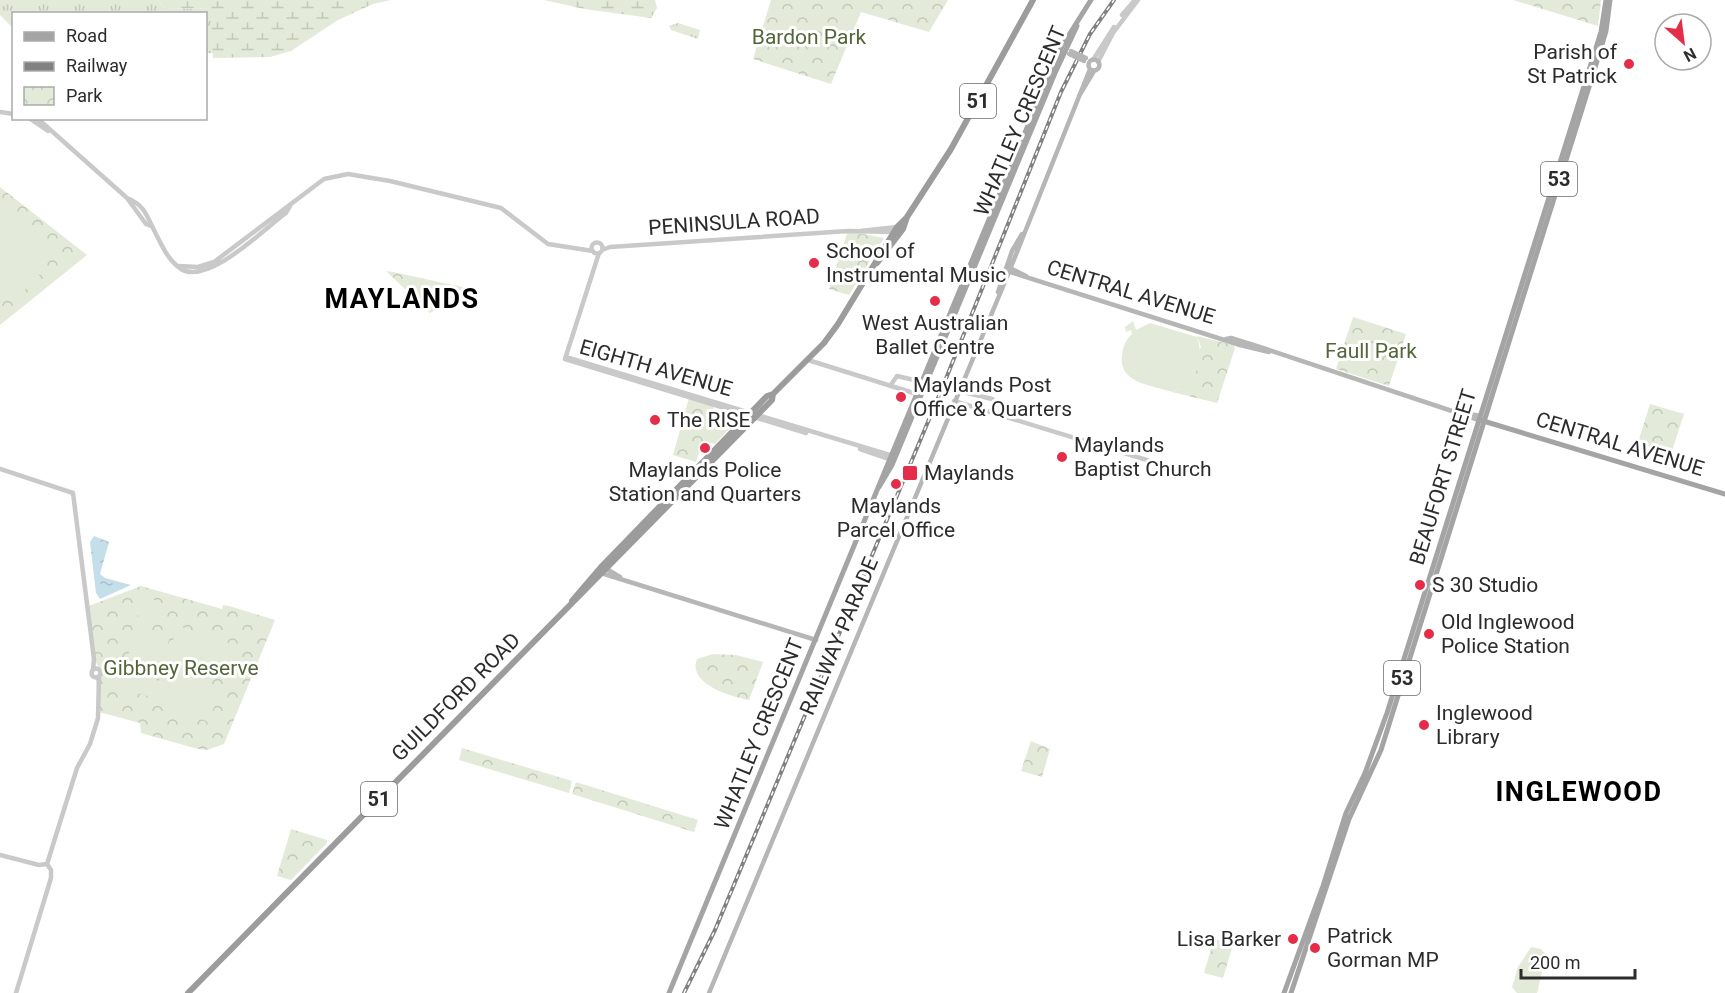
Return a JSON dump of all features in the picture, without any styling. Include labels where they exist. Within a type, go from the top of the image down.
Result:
[{"type":"highway","name":"GUILDFORD ROAD","points":[[188,993],[570,605],[753,415],[772,400],[772,394],[808,360],[838,324],[951,148],[1033,0]]},
{"type":"main road","name":"WHATLEY CRESCENT","points":[[669,993],[879,487],[1065,50],[1093,0]]},
{"type":"main road","name":"BEAUFORT STREET","points":[[1284,993],[1323,886],[1346,813],[1375,748],[1597,61],[1606,32],[1608,0]]},
{"type":"main road","points":[[1065,50],[1091,63]]},
{"type":"main road","name":"RAILWAY PARADE","points":[[709,993],[1091,63]]},
{"type":"main road","name":"CENTRAL AVENUE","points":[[1007,269],[1725,494]]},
{"type":"main road","name":"BEAUFORT STREET","points":[[1291,993],[1349,819],[1381,750],[1481,419]]},
{"type":"main road","points":[[603,570],[816,640]]},
{"type":"street","name":"RAILWAY PARADE","points":[[1091,63],[1110,31],[1136,0]]},
{"type":"street","name":"PENINSULA ROAD","points":[[32,120],[51,131]]},
{"type":"street","name":"PENINSULA ROAD","points":[[38,120],[136,207],[146,224],[151,226],[170,259],[178,266],[194,268],[210,266],[286,213],[292,204],[324,179],[348,174],[501,208],[509,211],[548,244],[584,249],[898,230]]},
{"type":"street","name":"EIGHTH AVENUE","points":[[597,250],[596,262],[567,360],[892,458]]},
{"type":"street","points":[[808,360],[918,395]]},
{"type":"street","points":[[890,386],[897,376],[992,399],[1001,405],[1001,415]]},
{"type":"street","points":[[954,401],[1199,476]]},
{"type":"street","points":[[0,470],[73,493],[97,677],[98,718],[90,744],[77,768],[51,852],[45,864],[51,878],[16,993]]},
{"type":"street","points":[[0,855],[45,864]]},
{"type":"green space","points":[[0,0],[158,0],[165,8],[212,9],[213,53],[207,53],[207,12],[12,12],[12,27],[0,15]]},
{"type":"green space","points":[[158,0],[391,0],[373,4],[338,20],[291,51],[270,57],[213,58],[211,9],[165,8]]},
{"type":"green space","points":[[544,0],[655,0],[657,8],[651,18],[584,9]]},
{"type":"green space","name":"Bardon Park","points":[[771,0],[948,0],[929,32],[861,12],[831,84],[753,59]]},
{"type":"green space","points":[[1513,0],[1601,0],[1598,26]]},
{"type":"green space","points":[[678,23],[700,30],[698,39],[671,30],[669,26]]},
{"type":"green space","points":[[0,187],[87,255],[0,325]]},
{"type":"green space","points":[[0,206],[20,217],[37,232],[45,250],[45,260],[34,283],[19,292],[0,298]]},
{"type":"green space","points":[[848,231],[884,238],[849,295],[829,289]]},
{"type":"green space","points":[[386,271],[393,272],[467,288],[430,313]]},
{"type":"green space","name":"Faull Park","points":[[1353,317],[1406,334],[1389,386],[1336,369]]},
{"type":"green space","points":[[1133,321],[1136,330],[1150,323],[1197,337],[1199,363],[1188,383],[1172,392],[1146,385],[1125,372],[1122,352],[1126,341],[1132,334],[1131,330],[1126,332],[1125,327]]},
{"type":"green space","points":[[1197,336],[1233,345],[1235,348],[1217,403],[1172,392],[1177,390],[1201,347]]},
{"type":"green space","points":[[689,398],[714,406],[709,422],[729,429],[715,444],[703,441],[696,462],[673,455]]},
{"type":"green space","points":[[1650,404],[1684,414],[1667,466],[1634,455]]},
{"type":"green space","name":"Gibbney Reserve","points":[[141,586],[222,609],[223,605],[229,606],[275,620],[224,744],[207,750],[198,749],[141,733],[140,723],[99,712],[96,677],[102,673],[94,659],[86,607]]},
{"type":"green space","points":[[142,596],[158,601],[156,609],[139,604]]},
{"type":"green space","points":[[138,607],[155,612],[152,620],[136,615]]},
{"type":"green space","points":[[178,626],[235,645],[223,678],[167,658]]},
{"type":"green space","points":[[136,630],[169,640],[151,697],[118,687]]},
{"type":"green space","points":[[713,654],[736,655],[763,662],[749,700],[713,688],[699,676],[696,668],[697,659]]},
{"type":"green space","points":[[163,669],[220,689],[209,722],[152,701]]},
{"type":"green space","points":[[1031,741],[1050,749],[1042,777],[1021,771]]},
{"type":"green space","points":[[462,748],[572,781],[569,793],[459,760]]},
{"type":"green space","points":[[576,782],[698,820],[694,832],[572,794]]},
{"type":"green space","points":[[291,829],[327,840],[327,843],[291,880],[277,876]]},
{"type":"green space","points":[[1214,939],[1233,945],[1223,978],[1204,973]]},
{"type":"green space","points":[[1531,947],[1541,949],[1546,955],[1537,993],[1517,993],[1512,987],[1518,967]]},
{"type":"water","points":[[94,536],[109,542],[100,574],[105,578],[131,585],[100,599],[96,593],[90,542]]},
{"type":"railway","points":[[684,993],[715,930],[943,386],[1061,92],[1090,34],[1114,0]]},
{"type":"place","name":"Parish of St Patrick","points":[[1629,64]]},
{"type":"place","name":"School of Instrumental Music","points":[[814,263]]},
{"type":"place","name":"West Australian Ballet Centre","points":[[935,301]]},
{"type":"place","name":"Maylands Post Office & Quarters","points":[[901,397]]},
{"type":"place","name":"The RISE","points":[[655,420]]},
{"type":"place","name":"Maylands Police Station and Quarters","points":[[705,448]]},
{"type":"place","name":"Maylands Baptist Church","points":[[1062,457]]},
{"type":"place","name":"Maylands","points":[[910,473]]},
{"type":"place","name":"Maylands Parcel Office","points":[[896,484]]},
{"type":"place","name":"S 30 Studio","points":[[1420,585]]},
{"type":"place","name":"Old Inglewood Police Station","points":[[1429,634]]},
{"type":"place","name":"Inglewood Library","points":[[1424,725]]},
{"type":"place","name":"Lisa Barker","points":[[1293,939]]},
{"type":"place","name":"Patrick Gorman MP","points":[[1315,948]]},
{"type":"district","name":"MAYLANDS","points":[[402,299]]},
{"type":"district","name":"INGLEWOOD","points":[[1579,792]]}]
